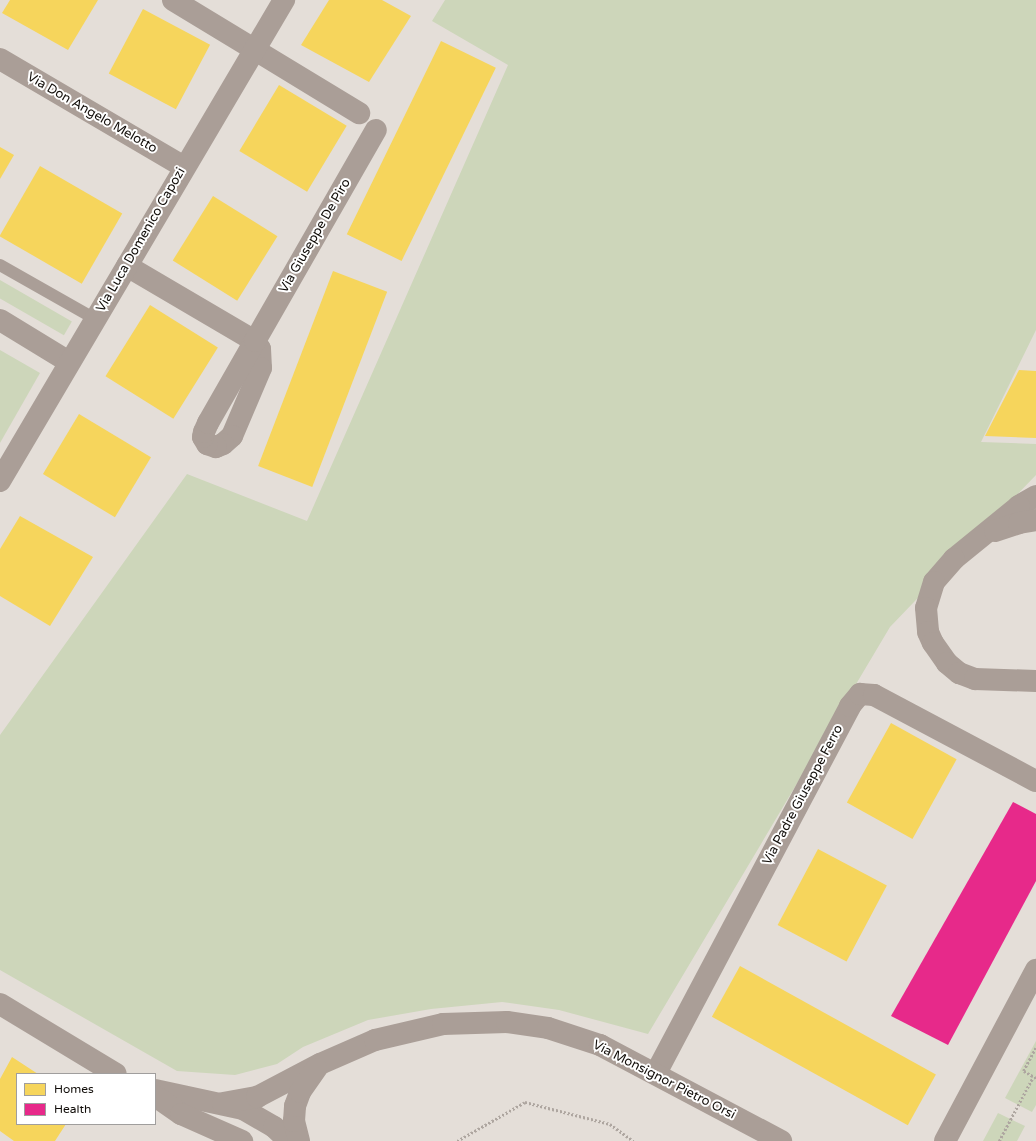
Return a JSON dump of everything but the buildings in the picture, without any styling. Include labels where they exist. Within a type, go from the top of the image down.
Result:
[{"type":"street","points":[[173,0],[359,113]]},
{"type":"street","name":"Via Luca Domenico Capozi","points":[[0,481],[184,167],[284,0]]},
{"type":"street","name":"Via Don Angelo Melotto","points":[[0,59],[184,167]]},
{"type":"street","name":"Via Giuseppe De Piro","points":[[127,266],[255,341],[376,130]]},
{"type":"street","points":[[0,320],[69,362]]},
{"type":"street","points":[[1036,496],[1019,506],[960,554],[934,582],[926,608],[928,632],[939,652],[959,673],[975,679],[1036,681]]},
{"type":"street","points":[[980,539],[1008,526],[1036,520]]},
{"type":"street","name":"Via Padre Giuseppe Ferro","points":[[656,1073],[850,706],[860,694],[874,695],[1036,781]]},
{"type":"street","points":[[945,1141],[1036,970]]},
{"type":"street","points":[[0,1004],[114,1073]]},
{"type":"street","name":"Via Monsignor Pietro Orsi","points":[[223,1103],[257,1097],[320,1064],[375,1040],[413,1030],[469,1022],[507,1022],[548,1028],[600,1045],[656,1073],[781,1141]]},
{"type":"street","points":[[299,1141],[294,1121],[295,1106],[306,1081],[320,1064]]},
{"type":"street","points":[[156,1090],[186,1098],[223,1103],[259,1117],[289,1141]]},
{"type":"street","points":[[156,1097],[181,1114],[242,1141]]},
{"type":"lane","points":[[0,265],[95,319]]},
{"type":"path","points":[[998,1141],[1035,1077],[1024,1071],[1036,1048]]},
{"type":"path","points":[[457,1141],[525,1102],[610,1124],[634,1141]]},
{"type":"green space","points":[[445,0],[1036,0],[1036,330],[981,442],[1036,444],[1036,475],[890,627],[648,1034],[559,1010],[502,1002],[431,1009],[368,1020],[303,1047],[277,1064],[235,1075],[177,1071],[0,970],[0,735],[187,474],[307,521],[508,65],[432,21]]},
{"type":"green space","points":[[0,280],[72,322],[64,335],[0,298]]},
{"type":"green space","points":[[0,350],[40,373],[0,443]]},
{"type":"green space","points":[[1036,1041],[1036,1105],[1032,1112],[1005,1098]]},
{"type":"green space","points":[[998,1113],[1025,1126],[1017,1141],[983,1141]]}]
